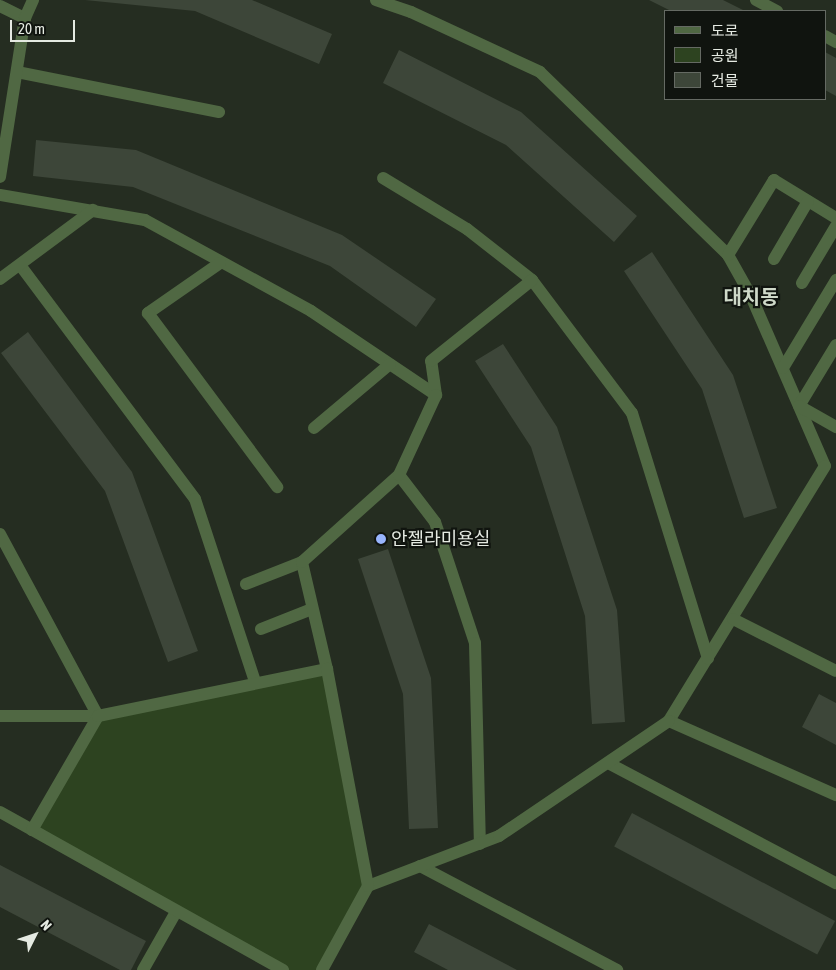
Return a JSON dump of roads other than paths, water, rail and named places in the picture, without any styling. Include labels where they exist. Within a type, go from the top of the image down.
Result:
[{"type":"street","points":[[1,172],[25,18],[34,0]]},
{"type":"street","points":[[376,0],[411,12],[540,72],[728,255],[751,296],[825,466]]},
{"type":"street","points":[[756,0],[775,10]]},
{"type":"street","points":[[0,6],[25,18]]},
{"type":"street","points":[[17,72],[219,112]]},
{"type":"street","points":[[383,178],[467,229],[532,280],[632,413],[708,658]]},
{"type":"street","points":[[728,255],[774,180],[836,218]]},
{"type":"street","points":[[0,195],[144,220],[311,310],[436,395]]},
{"type":"street","points":[[774,259],[808,201]]},
{"type":"street","points":[[0,279],[92,210]]},
{"type":"street","points":[[802,283],[836,226]]},
{"type":"street","points":[[220,262],[148,313],[277,487]]},
{"type":"street","points":[[20,265],[195,499],[255,682]]},
{"type":"street","points":[[246,584],[302,562],[400,475],[436,395],[431,361],[532,280]]},
{"type":"street","points":[[782,368],[836,280]]},
{"type":"street","points":[[799,406],[836,345]]},
{"type":"street","points":[[314,428],[390,364]]},
{"type":"street","points":[[799,406],[836,427]]},
{"type":"street","points":[[368,886],[499,836],[669,721],[734,619],[825,466],[836,457]]},
{"type":"street","points":[[400,475],[435,522],[475,643],[480,844]]},
{"type":"street","points":[[0,534],[98,716]]},
{"type":"street","points":[[302,562],[327,669],[368,886],[322,970]]},
{"type":"street","points":[[261,629],[312,609]]},
{"type":"street","points":[[734,619],[836,671]]},
{"type":"street","points":[[0,716],[98,716],[255,682],[327,669]]},
{"type":"street","points":[[32,830],[98,716]]},
{"type":"street","points":[[669,721],[836,795]]},
{"type":"street","points":[[608,763],[836,883]]},
{"type":"street","points":[[0,812],[176,912],[283,970]]},
{"type":"street","points":[[420,866],[617,970]]},
{"type":"street","points":[[143,970],[176,912]]},
{"type":"place","name":"안젤라미용실","points":[[381,539]]},
{"type":"district","name":"대치동","points":[[751,296]]}]
